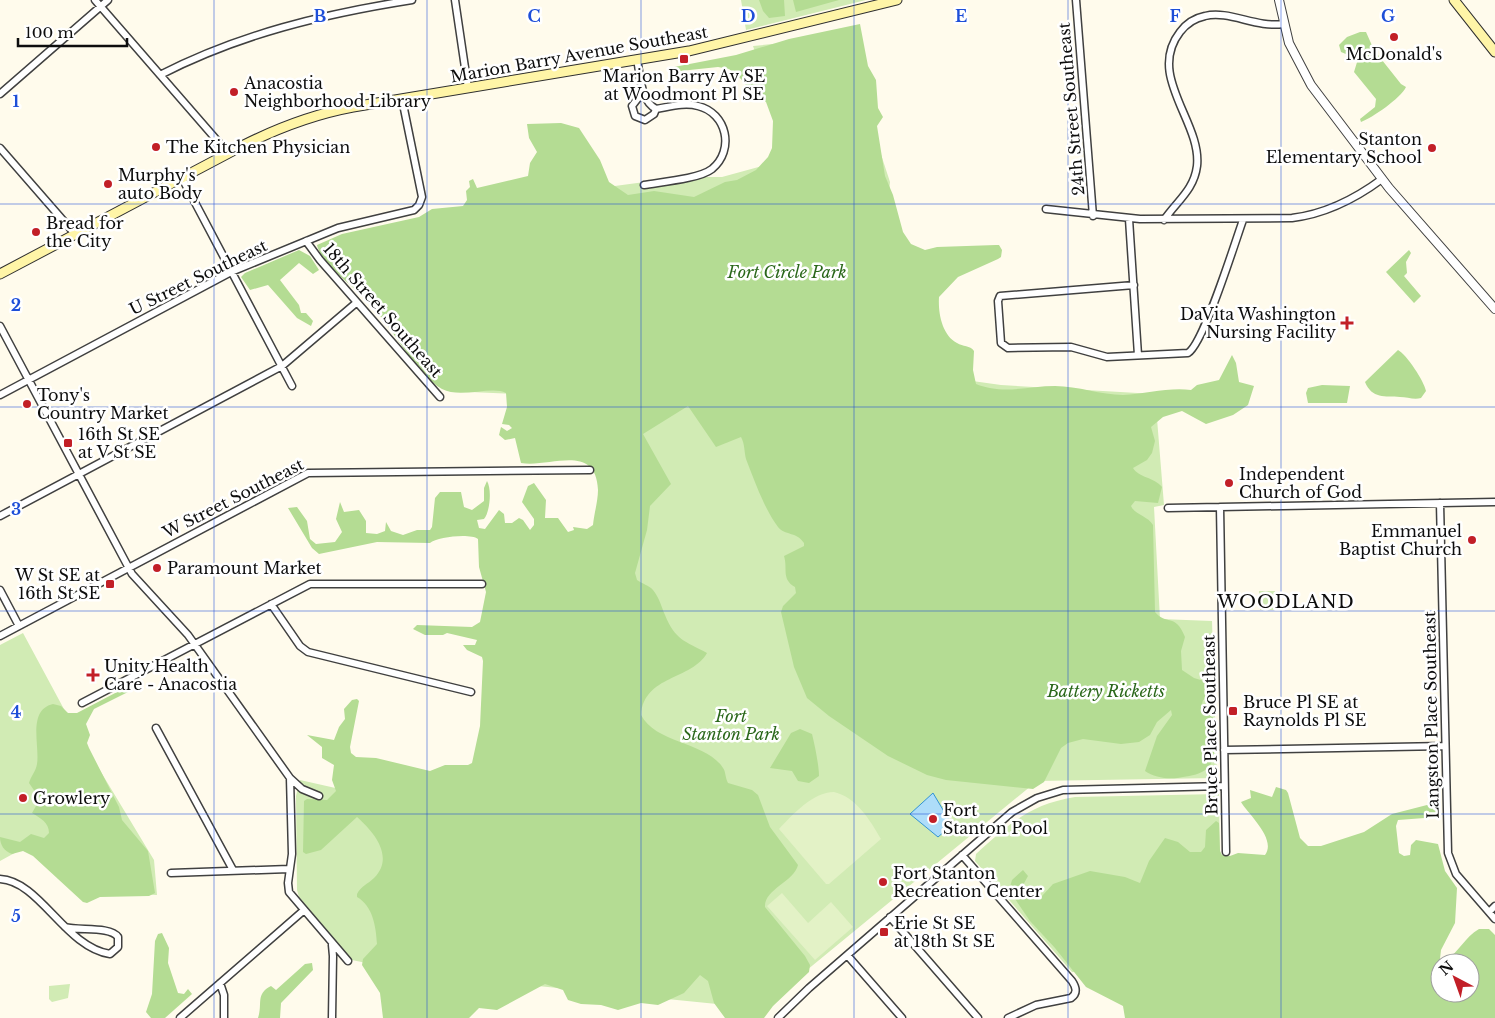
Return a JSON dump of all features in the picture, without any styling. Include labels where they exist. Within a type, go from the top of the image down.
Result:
[{"type":"main road","name":"Marion Barry Avenue Southeast","points":[[0,274],[228,153],[273,131],[316,116],[342,109],[637,60],[743,39],[874,2],[897,0]]},
{"type":"main road","points":[[1454,0],[1495,52]]},
{"type":"street","points":[[95,0],[228,153]]},
{"type":"street","points":[[0,94],[108,0]]},
{"type":"street","points":[[160,75],[221,46],[265,31],[331,13],[412,0]]},
{"type":"street","points":[[455,0],[468,88]]},
{"type":"street","name":"24th Street Southeast","points":[[1076,0],[1093,216]]},
{"type":"street","points":[[1279,0],[1283,24],[1293,53],[1305,76],[1382,179],[1495,309]]},
{"type":"street","points":[[1164,220],[1189,190],[1197,164],[1194,142],[1177,98],[1172,79],[1171,54],[1177,36],[1189,23],[1207,15],[1220,15],[1263,25],[1283,24]]},
{"type":"street","points":[[637,60],[646,102],[656,109],[688,104],[706,109],[721,123],[727,138],[719,162],[710,170],[644,185]]},
{"type":"street","points":[[644,96],[638,97],[632,106],[634,116],[645,120],[654,114],[656,109]]},
{"type":"street","name":"U Street Southeast","points":[[0,395],[231,272],[346,225],[417,207],[422,197],[402,99]]},
{"type":"street","points":[[0,148],[75,234]]},
{"type":"street","points":[[182,178],[292,386]]},
{"type":"street","points":[[1046,209],[1129,219],[1243,220],[1292,218],[1320,212],[1352,198],[1382,179]]},
{"type":"street","points":[[1129,219],[1138,355]]},
{"type":"street","points":[[1134,285],[1000,296],[998,300],[1001,343],[1003,346],[1071,347],[1107,357],[1186,354],[1194,349],[1243,220]]},
{"type":"street","name":"18th Street Southeast","points":[[306,241],[356,302],[440,397]]},
{"type":"street","points":[[0,516],[282,366],[356,302]]},
{"type":"street","points":[[0,326],[128,568],[195,645],[290,778],[302,789],[319,796]]},
{"type":"street","name":"W Street Southeast","points":[[0,636],[310,472],[590,470]]},
{"type":"street","points":[[1168,508],[1495,502]]},
{"type":"street","name":"Langston Place Southeast","points":[[1440,503],[1447,847],[1450,862],[1460,879],[1495,919]]},
{"type":"street","name":"Bruce Place Southeast","points":[[1220,506],[1226,852]]},
{"type":"street","points":[[82,703],[305,586],[315,584],[482,584]]},
{"type":"street","points":[[0,590],[19,626]]},
{"type":"street","points":[[271,604],[300,646],[308,652],[471,692]]},
{"type":"street","points":[[156,728],[233,870]]},
{"type":"street","points":[[1224,750],[1445,746]]},
{"type":"street","points":[[290,778],[292,854],[289,870],[289,892],[348,961]]},
{"type":"street","points":[[778,1018],[890,917],[1012,812],[1048,794],[1063,790],[1224,786]]},
{"type":"street","points":[[962,855],[1072,981],[1076,988],[1075,994],[1069,999],[1036,1005],[1008,1018]]},
{"type":"street","points":[[170,873],[289,870]]},
{"type":"street","points":[[0,879],[18,882],[65,927],[78,939],[104,953],[110,954],[118,947],[118,937],[110,930],[77,930],[65,927]]},
{"type":"street","points":[[1489,912],[1495,906]]},
{"type":"street","points":[[180,1018],[304,911]]},
{"type":"street","points":[[890,917],[978,1018]]},
{"type":"street","points":[[331,943],[334,956],[332,1018]]},
{"type":"street","points":[[847,955],[902,1018]]},
{"type":"street","points":[[220,983],[224,995],[224,1018]]},
{"type":"green space","points":[[741,0],[866,0],[746,30]]},
{"type":"green space","points":[[759,0],[784,0],[785,16],[769,18],[763,11]]},
{"type":"green space","points":[[793,0],[839,0],[796,12]]},
{"type":"green space","points":[[860,24],[868,66],[876,80],[878,108],[883,117],[877,126],[885,176],[893,195],[903,232],[911,244],[925,250],[937,247],[999,245],[1002,250],[1001,257],[958,277],[939,297],[939,310],[944,329],[957,343],[974,351],[973,370],[976,384],[996,389],[1064,386],[1106,394],[1123,395],[1174,389],[1191,390],[1197,385],[1219,380],[1232,355],[1236,363],[1239,382],[1254,386],[1248,405],[1233,415],[1206,424],[1182,411],[1163,417],[1151,427],[1155,441],[1152,453],[1147,460],[1133,468],[1139,474],[1155,481],[1162,487],[1158,503],[1135,501],[1131,506],[1135,512],[1153,525],[1155,612],[1159,616],[1178,625],[1185,637],[1181,651],[1182,670],[1194,678],[1214,684],[1214,696],[1203,700],[1202,704],[1211,713],[1213,720],[1215,743],[1211,764],[1199,773],[1178,778],[1158,777],[1145,771],[1157,736],[1172,715],[1171,710],[1157,722],[1150,735],[1139,742],[1121,744],[1083,739],[1068,743],[1061,748],[1044,782],[1033,789],[946,780],[927,775],[888,756],[829,716],[807,698],[794,667],[781,612],[783,606],[796,593],[795,587],[786,577],[784,556],[804,546],[804,543],[798,537],[781,530],[773,520],[746,459],[741,437],[716,447],[688,406],[643,434],[671,484],[650,506],[647,530],[635,573],[637,580],[653,590],[677,635],[707,653],[700,662],[650,692],[644,702],[641,715],[648,725],[658,732],[694,747],[715,759],[724,770],[728,783],[752,790],[758,795],[770,827],[798,865],[791,876],[769,895],[765,907],[805,956],[810,965],[809,972],[773,1006],[764,1018],[725,1018],[714,1003],[708,981],[700,975],[684,993],[658,1005],[641,1003],[618,1010],[601,1005],[581,1004],[568,1000],[563,990],[545,984],[497,1010],[479,1008],[469,1018],[383,1018],[380,993],[362,965],[363,959],[377,944],[376,931],[370,911],[357,897],[361,889],[380,870],[383,862],[380,845],[370,830],[357,817],[321,850],[306,854],[303,852],[304,801],[307,799],[327,800],[336,791],[332,780],[334,765],[322,758],[322,747],[307,735],[334,740],[339,727],[345,719],[344,709],[352,700],[357,699],[359,701],[350,747],[351,753],[356,757],[376,758],[430,771],[445,765],[468,765],[472,763],[480,726],[483,661],[482,657],[467,650],[463,645],[475,645],[477,640],[447,633],[443,635],[425,635],[413,629],[417,625],[472,627],[480,622],[486,592],[479,567],[478,539],[468,536],[454,536],[430,543],[377,542],[319,554],[312,548],[288,508],[297,507],[307,521],[310,539],[316,544],[335,542],[342,532],[336,519],[340,502],[344,512],[359,510],[366,521],[366,533],[377,534],[385,531],[386,522],[391,531],[403,535],[417,530],[430,530],[432,527],[435,498],[440,492],[461,492],[464,507],[472,510],[484,501],[484,488],[487,481],[490,495],[489,506],[484,519],[477,520],[479,528],[485,529],[499,510],[504,514],[505,523],[512,523],[519,518],[523,520],[530,530],[534,525],[534,519],[522,502],[528,486],[534,483],[546,500],[545,518],[558,518],[568,532],[574,530],[573,527],[587,529],[593,525],[598,490],[595,475],[589,466],[580,462],[570,460],[533,464],[521,463],[515,438],[505,440],[499,435],[501,427],[507,431],[512,428],[509,425],[502,424],[507,407],[506,393],[493,390],[467,393],[450,392],[433,382],[413,361],[368,301],[331,267],[317,245],[342,234],[419,217],[432,209],[463,206],[467,200],[466,191],[470,187],[469,181],[473,179],[477,188],[528,176],[530,163],[537,152],[529,138],[527,124],[561,123],[579,128],[600,160],[609,182],[628,195],[654,191],[694,197],[725,182],[737,180],[756,170],[768,157],[772,148],[773,121],[766,102],[752,93],[741,79],[729,69],[718,67],[680,71],[674,67],[736,55],[789,39]]},
{"type":"green space","points":[[1360,32],[1366,32],[1374,50],[1401,84],[1406,87],[1386,107],[1361,122],[1360,119],[1375,107],[1376,99],[1354,72],[1358,59],[1341,52],[1339,45],[1347,37]]},
{"type":"green space","name":"Fort Stanton Park","points":[[793,42],[871,124],[890,182],[888,203],[958,379],[1001,385],[1155,394],[1164,505],[1154,507],[1160,619],[1212,621],[1217,778],[1037,781],[807,970],[767,1009],[419,974],[352,960],[299,897],[297,890],[296,796],[300,780],[495,824],[603,526],[605,465],[561,396],[448,391],[379,315],[435,260],[555,194],[682,177],[722,177],[781,161],[780,124],[753,46]]},
{"type":"green space","points":[[299,250],[310,256],[319,270],[313,274],[299,263],[280,280],[299,305],[301,313],[306,313],[313,321],[311,326],[297,318],[268,285],[250,290],[241,277],[245,273]]},
{"type":"green space","points":[[1409,250],[1411,253],[1406,262],[1407,273],[1404,276],[1421,296],[1414,303],[1386,272]]},
{"type":"green space","points":[[1398,350],[1415,369],[1422,381],[1426,391],[1421,398],[1380,396],[1371,391],[1365,382]]},
{"type":"green space","points":[[1322,385],[1350,386],[1347,403],[1308,403],[1306,393],[1308,388]]},
{"type":"green space","points":[[1259,591],[1275,591],[1276,610],[1260,610]]},
{"type":"green space","points":[[23,633],[72,724],[154,860],[157,895],[90,892],[31,844],[0,861],[0,645]]},
{"type":"green space","points":[[140,680],[144,684],[94,709],[86,724],[90,735],[87,743],[119,807],[122,820],[148,851],[155,893],[149,896],[100,897],[87,903],[83,902],[33,856],[23,851],[12,854],[7,851],[1,843],[0,837],[20,842],[31,834],[44,838],[49,833],[46,823],[32,813],[40,799],[29,783],[37,764],[36,730],[40,713],[53,704],[61,706],[68,713],[77,713]]},
{"type":"green space","points":[[800,729],[812,734],[817,756],[819,776],[809,783],[798,781],[792,771],[770,768],[791,733]]},
{"type":"green space","points":[[1276,787],[1286,790],[1300,838],[1308,846],[1321,846],[1364,832],[1392,814],[1427,805],[1437,807],[1438,817],[1398,820],[1396,826],[1399,853],[1404,856],[1410,855],[1411,845],[1416,840],[1438,844],[1445,871],[1457,888],[1455,923],[1441,953],[1430,953],[1430,1003],[1480,1003],[1480,953],[1455,953],[1479,929],[1489,929],[1495,935],[1495,1018],[1125,1018],[1123,1006],[1086,987],[1055,948],[1030,921],[1013,896],[1010,887],[1012,880],[1023,870],[1028,876],[1022,887],[1029,895],[1037,898],[1042,896],[1053,884],[1090,871],[1125,877],[1140,883],[1149,861],[1165,838],[1178,842],[1190,852],[1201,852],[1205,847],[1206,830],[1216,821],[1219,823],[1220,851],[1222,855],[1230,856],[1238,853],[1265,855],[1268,849],[1265,834],[1241,802],[1251,798],[1250,790],[1272,797]]},
{"type":"green space","points":[[834,792],[849,799],[862,810],[881,839],[829,884],[826,884],[779,829],[811,800],[826,793]]},
{"type":"green space","points":[[1219,794],[1220,864],[1149,970],[1072,972],[975,861],[976,854],[1010,824],[1032,810],[1059,800],[1075,797]]},
{"type":"green space","points":[[782,893],[808,923],[831,902],[853,927],[815,960],[767,906]]},
{"type":"green space","points":[[162,933],[169,948],[168,963],[178,993],[184,994],[188,989],[192,994],[165,1018],[151,1018],[146,1012],[152,994],[155,941],[158,934]]},
{"type":"green space","points":[[312,963],[313,970],[281,1003],[280,1018],[258,1018],[263,992],[271,986],[276,990],[305,964]]},
{"type":"green space","points":[[70,984],[68,998],[52,1002],[49,999],[49,986]]},
{"type":"water","name":"Fort Stanton Pool","points":[[933,793],[952,825],[938,837],[910,814]]},
{"type":"place","name":"McDonald's","points":[[1394,37]]},
{"type":"place","name":"Marion Barry Av SE at Woodmont Pl SE","points":[[684,59]]},
{"type":"place","name":"Anacostia Neighborhood Library","points":[[234,92]]},
{"type":"place","name":"The Kitchen Physician","points":[[156,147]]},
{"type":"place","name":"Stanton Elementary School","points":[[1432,148]]},
{"type":"place","name":"Murphy's auto Body","points":[[108,184]]},
{"type":"place","name":"Bread for the City","points":[[36,232]]},
{"type":"place","name":"DaVita Washington Nursing Facility","points":[[1347,323]]},
{"type":"place","name":"Tony's Country Market","points":[[27,404]]},
{"type":"place","name":"16th St SE at V St SE","points":[[68,443]]},
{"type":"place","name":"Independent Church of God","points":[[1229,483]]},
{"type":"place","name":"Emmanuel Baptist Church","points":[[1472,540]]},
{"type":"place","name":"Paramount Market","points":[[157,568]]},
{"type":"place","name":"W St SE at 16th St SE","points":[[110,584]]},
{"type":"place","name":"Unity Health Care - Anacostia","points":[[93,675]]},
{"type":"place","name":"Bruce Pl SE at Raynolds Pl SE","points":[[1233,711]]},
{"type":"place","name":"Growlery","points":[[23,798]]},
{"type":"place","name":"Fort Stanton Pool","points":[[933,819]]},
{"type":"place","name":"Fort Stanton Recreation Center","points":[[883,882]]},
{"type":"place","name":"Erie St SE at 18th St SE","points":[[884,932]]},
{"type":"district","name":"WOODLAND","points":[[1286,602]]},
{"type":"park label","name":"Fort Circle Park","points":[[787,272]]},
{"type":"park label","name":"Battery Ricketts","points":[[1106,691]]}]
